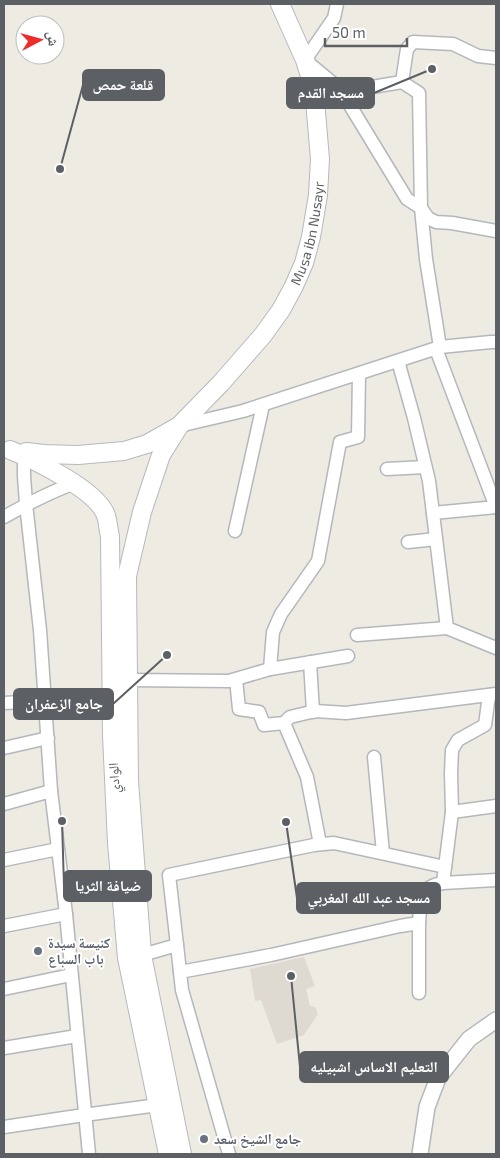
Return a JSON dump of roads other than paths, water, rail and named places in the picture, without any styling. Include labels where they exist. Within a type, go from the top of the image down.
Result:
[{"type":"main road","name":"Musa ibn Nusayr","points":[[179,426],[221,383],[263,335],[281,310],[304,263],[311,237],[318,195],[320,158],[314,89],[305,60],[280,4]]},
{"type":"main road","points":[[11,451],[78,455],[124,451],[147,444],[179,426]]},
{"type":"main road","name":"الوادي","points":[[179,426],[161,455],[142,512],[127,576],[129,781],[142,955],[182,1154]]},
{"type":"main road","name":"الوادي","points":[[11,451],[74,483],[97,502],[105,513],[110,536],[112,745],[117,843],[128,958],[168,1154]]},
{"type":"street","points":[[337,4],[334,18],[305,60],[340,89],[407,199],[421,208],[428,218],[436,222],[496,231]]},
{"type":"street","points":[[402,82],[408,49],[413,42],[453,44],[478,56],[496,58]]},
{"type":"street","points":[[342,92],[402,82],[419,93],[421,208],[438,348],[496,507],[433,514]]},
{"type":"street","points":[[179,426],[263,405],[438,348],[496,342]]},
{"type":"street","points":[[398,361],[429,481],[447,628]]},
{"type":"street","points":[[270,669],[273,632],[281,614],[318,561],[340,442],[358,437],[359,374]]},
{"type":"street","points":[[235,531],[263,405]]},
{"type":"street","points":[[11,451],[24,476],[40,630],[51,791],[66,914],[89,1154]]},
{"type":"street","points":[[387,469],[425,467]]},
{"type":"street","points":[[4,517],[26,504],[74,483]]},
{"type":"street","points":[[408,542],[436,539]]},
{"type":"street","points":[[357,634],[447,628],[496,648]]},
{"type":"street","points":[[128,680],[229,681],[270,669],[348,656]]},
{"type":"street","points":[[310,662],[313,712]]},
{"type":"street","points":[[236,679],[240,709],[259,712],[264,726],[284,723],[290,717],[313,712],[346,713],[493,695],[485,725],[458,740],[452,750],[452,812],[443,883]]},
{"type":"street","points":[[4,703],[112,697]]},
{"type":"street","points":[[284,723],[307,777],[320,844]]},
{"type":"street","points":[[4,748],[48,738]]},
{"type":"street","points":[[374,757],[383,853]]},
{"type":"street","points":[[4,804],[51,791]]},
{"type":"street","points":[[452,812],[496,806]]},
{"type":"street","points":[[229,1154],[182,990],[169,876],[320,844],[334,843],[445,867]]},
{"type":"street","points":[[4,860],[58,849]]},
{"type":"street","points":[[419,993],[419,923],[422,894],[432,885],[496,880]]},
{"type":"street","points":[[4,926],[66,914]]},
{"type":"street","points":[[180,972],[419,923]]},
{"type":"street","points":[[142,955],[177,945]]},
{"type":"street","points":[[4,989],[71,975]]},
{"type":"street","points":[[420,1154],[427,1107],[438,1078],[469,1039],[496,1020]]},
{"type":"street","points":[[4,1048],[77,1036]]},
{"type":"street","points":[[4,1128],[158,1105]]},
{"type":"place","name":"مسجد القدم","points":[[432,69]]},
{"type":"place","name":"قلعة حمص","points":[[60,169]]},
{"type":"place","name":"جامع الزعفران","points":[[167,655]]},
{"type":"place","name":"ضيافة الثريا","points":[[62,821]]},
{"type":"place","name":"مسجد عبد الله المغربي","points":[[286,822]]},
{"type":"place","name":"كنيسة سيدة باب السباع","points":[[38,951]]},
{"type":"place","name":"التعلیم الاساس اشبیلیه","points":[[291,976]]},
{"type":"place","name":"جامع الشيخ سعد","points":[[204,1139]]}]
